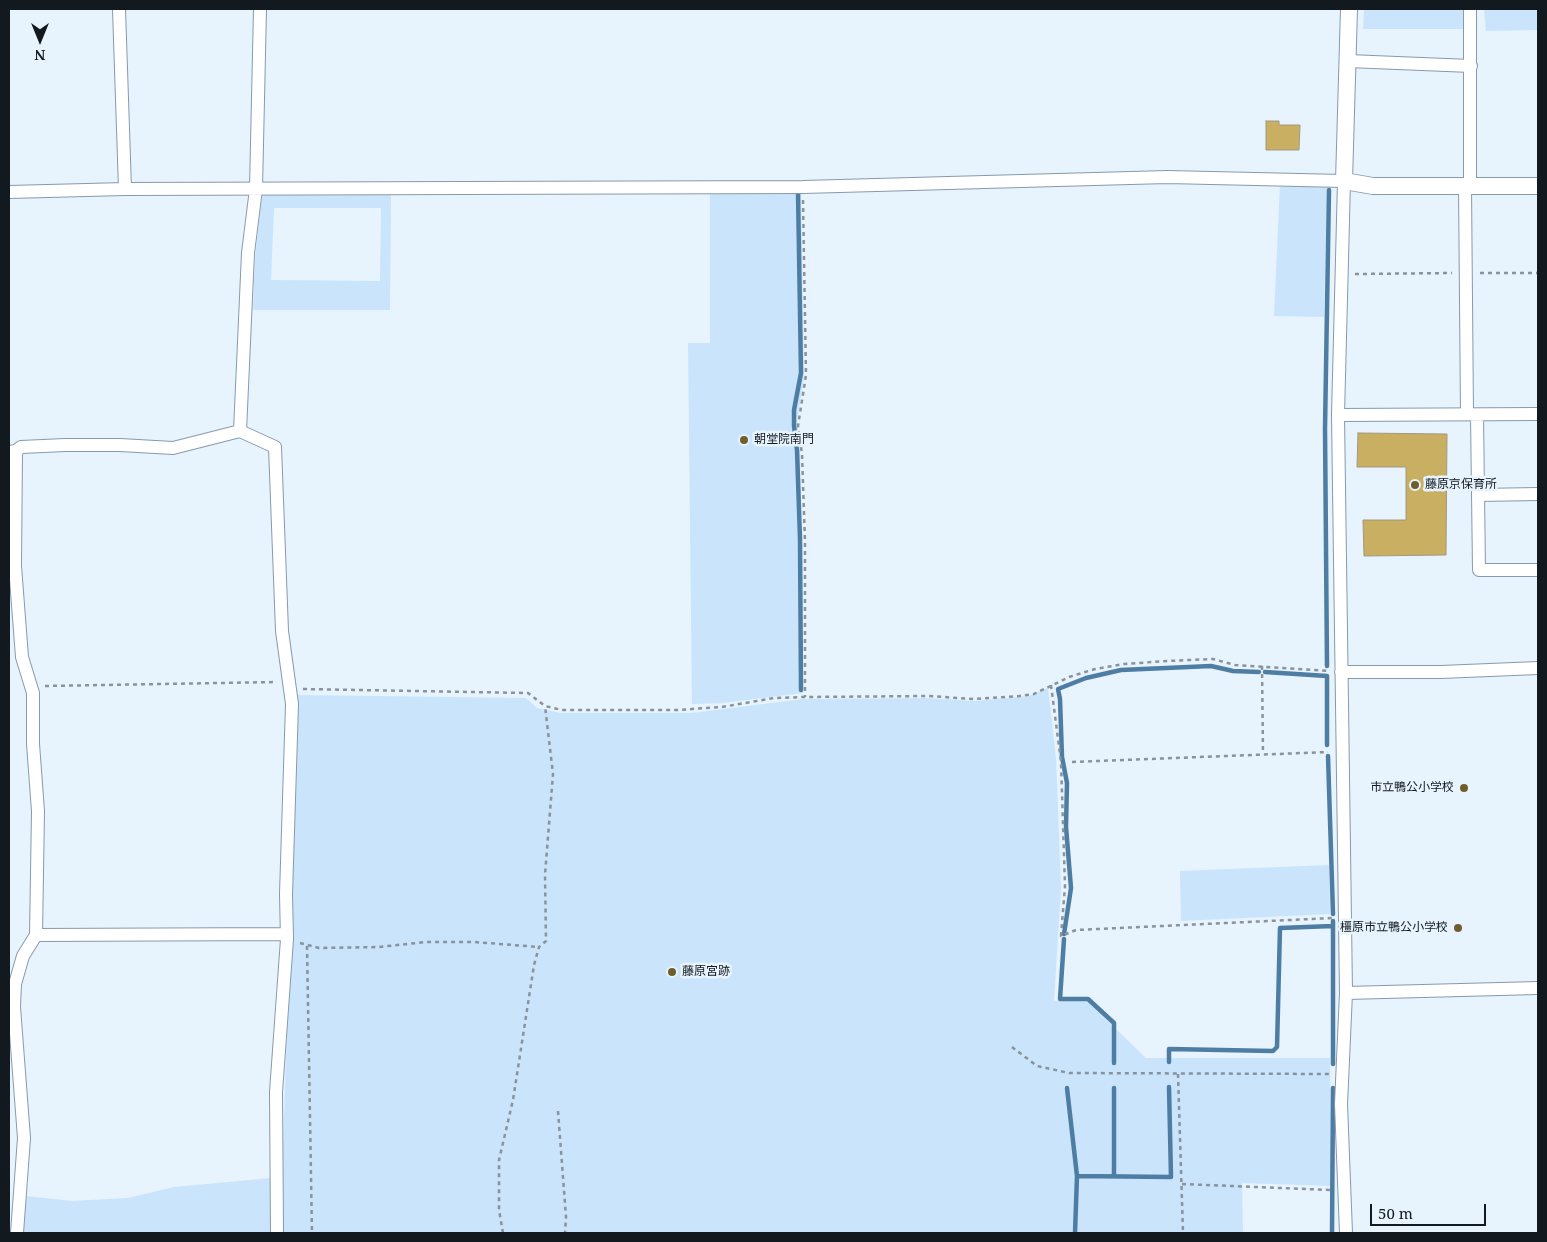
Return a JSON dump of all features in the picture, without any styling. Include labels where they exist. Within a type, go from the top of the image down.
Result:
[{"type":"street","points":[[119,9],[125,190]]},
{"type":"street","points":[[240,431],[248,253],[256,189],[260,9]]},
{"type":"street","points":[[1346,1233],[1341,1074],[1346,993],[1346,917],[1338,415],[1349,9]]},
{"type":"street","points":[[1470,9],[1472,66],[1465,273],[1478,495],[1479,570],[1538,570]]},
{"type":"street","points":[[1348,61],[1472,66]]},
{"type":"street","points":[[9,192],[803,187],[1167,177],[1344,182],[1373,186],[1538,186]]},
{"type":"street","points":[[1338,415],[1538,414]]},
{"type":"street","points":[[17,1233],[24,1138],[14,1007],[15,984],[23,956],[36,935],[38,811],[32,686],[26,676],[22,657],[12,566],[12,452],[22,447],[64,445],[120,445],[173,448],[240,431],[275,447],[279,578],[292,704],[286,894],[287,936],[276,1092],[277,1233]]},
{"type":"street","points":[[1478,495],[1538,494]]},
{"type":"street","points":[[1341,672],[1441,672],[1538,668]]},
{"type":"street","points":[[36,935],[287,936]]},
{"type":"street","points":[[1346,993],[1538,988]]},
{"type":"path","points":[[803,187],[806,375],[798,426],[802,454],[805,542],[806,697]]},
{"type":"path","points":[[1341,274],[1538,273]]},
{"type":"path","points":[[32,686],[289,685],[528,693],[545,706],[562,710],[677,710],[722,707],[774,698],[928,696],[974,700],[1026,695],[1095,669],[1124,664],[1213,659],[1235,665],[1341,672]]},
{"type":"path","points":[[1262,666],[1264,754]]},
{"type":"path","points":[[1051,686],[1061,762],[1065,886],[1061,936],[1076,930],[1346,917]]},
{"type":"path","points":[[503,1233],[499,1210],[499,1160],[513,1100],[534,965],[540,947],[546,941],[545,875],[553,774],[545,706]]},
{"type":"path","points":[[1072,762],[1342,751]]},
{"type":"path","points":[[287,936],[307,946],[379,947],[426,942],[474,942],[540,947]]},
{"type":"path","points":[[307,946],[312,1233]]},
{"type":"path","points":[[1012,1047],[1037,1066],[1069,1073],[1341,1074]]},
{"type":"path","points":[[1178,1074],[1183,1233]]},
{"type":"path","points":[[558,1111],[566,1217],[565,1233]]},
{"type":"path","points":[[1182,1184],[1330,1190]]},
{"type":"shaded area","points":[[1364,9],[1464,9],[1465,29],[1363,29]]},
{"type":"shaded area","points":[[1484,9],[1538,9],[1538,30],[1486,31]]},
{"type":"shaded area","points":[[1280,184],[1327,184],[1324,317],[1274,316]]},
{"type":"shaded area","name":"朝堂院南門","points":[[710,191],[801,191],[804,376],[797,422],[800,452],[803,693],[723,703],[692,704],[688,343],[710,343]]},
{"type":"shaded area","points":[[391,193],[390,310],[253,310],[255,258],[262,194]],"holes":[[[274,208],[381,208],[380,281],[271,280]]]},
{"type":"shaded area","name":"藤原宮跡","points":[[1048,688],[1056,759],[1061,888],[1054,1001],[1085,999],[1146,1058],[1330,1058],[1331,1186],[1242,1183],[1243,1233],[23,1233],[26,1196],[72,1201],[128,1198],[174,1187],[282,1177],[298,695],[526,698],[537,708],[561,713],[692,713],[803,699],[925,698],[975,701],[1029,696]]},
{"type":"shaded area","points":[[1329,865],[1330,914],[1181,921],[1180,871]]},
{"type":"building","points":[[1266,121],[1279,121],[1279,125],[1300,125],[1299,150],[1266,150]]},
{"type":"building","points":[[1358,433],[1447,434],[1446,555],[1364,556],[1363,520],[1406,520],[1406,467],[1357,467]]},
{"type":"waterway","points":[[1327,666],[1325,428],[1329,190]]},
{"type":"waterway","points":[[798,192],[801,373],[794,410],[794,426],[797,450],[800,539],[801,690]]},
{"type":"waterway","points":[[1064,934],[1071,888],[1066,827],[1067,783],[1062,757],[1058,689],[1086,678],[1121,670],[1211,666],[1233,671],[1259,672]]},
{"type":"waterway","points":[[1265,672],[1327,676]]},
{"type":"waterway","points":[[1327,676],[1327,745]]},
{"type":"waterway","points":[[1328,756],[1333,914]]},
{"type":"waterway","points":[[1333,921],[1333,1064]]},
{"type":"waterway","points":[[1169,1062],[1169,1049],[1273,1051],[1277,1047],[1280,928],[1333,926]]},
{"type":"waterway","points":[[1064,939],[1060,999],[1088,999],[1114,1023],[1114,1063]]},
{"type":"waterway","points":[[1075,1233],[1077,1176],[1171,1177],[1169,1087]]},
{"type":"waterway","points":[[1067,1088],[1077,1176]]},
{"type":"waterway","points":[[1114,1088],[1114,1176]]},
{"type":"waterway","points":[[1332,1233],[1333,1088]]},
{"type":"place","name":"朝堂院南門","points":[[744,440]]},
{"type":"place","name":"藤原京保育所","points":[[1415,485]]},
{"type":"place","name":"市立鴨公小学校","points":[[1464,788]]},
{"type":"place","name":"橿原市立鴨公小学校","points":[[1458,928]]},
{"type":"place","name":"藤原宮跡","points":[[672,972]]}]
